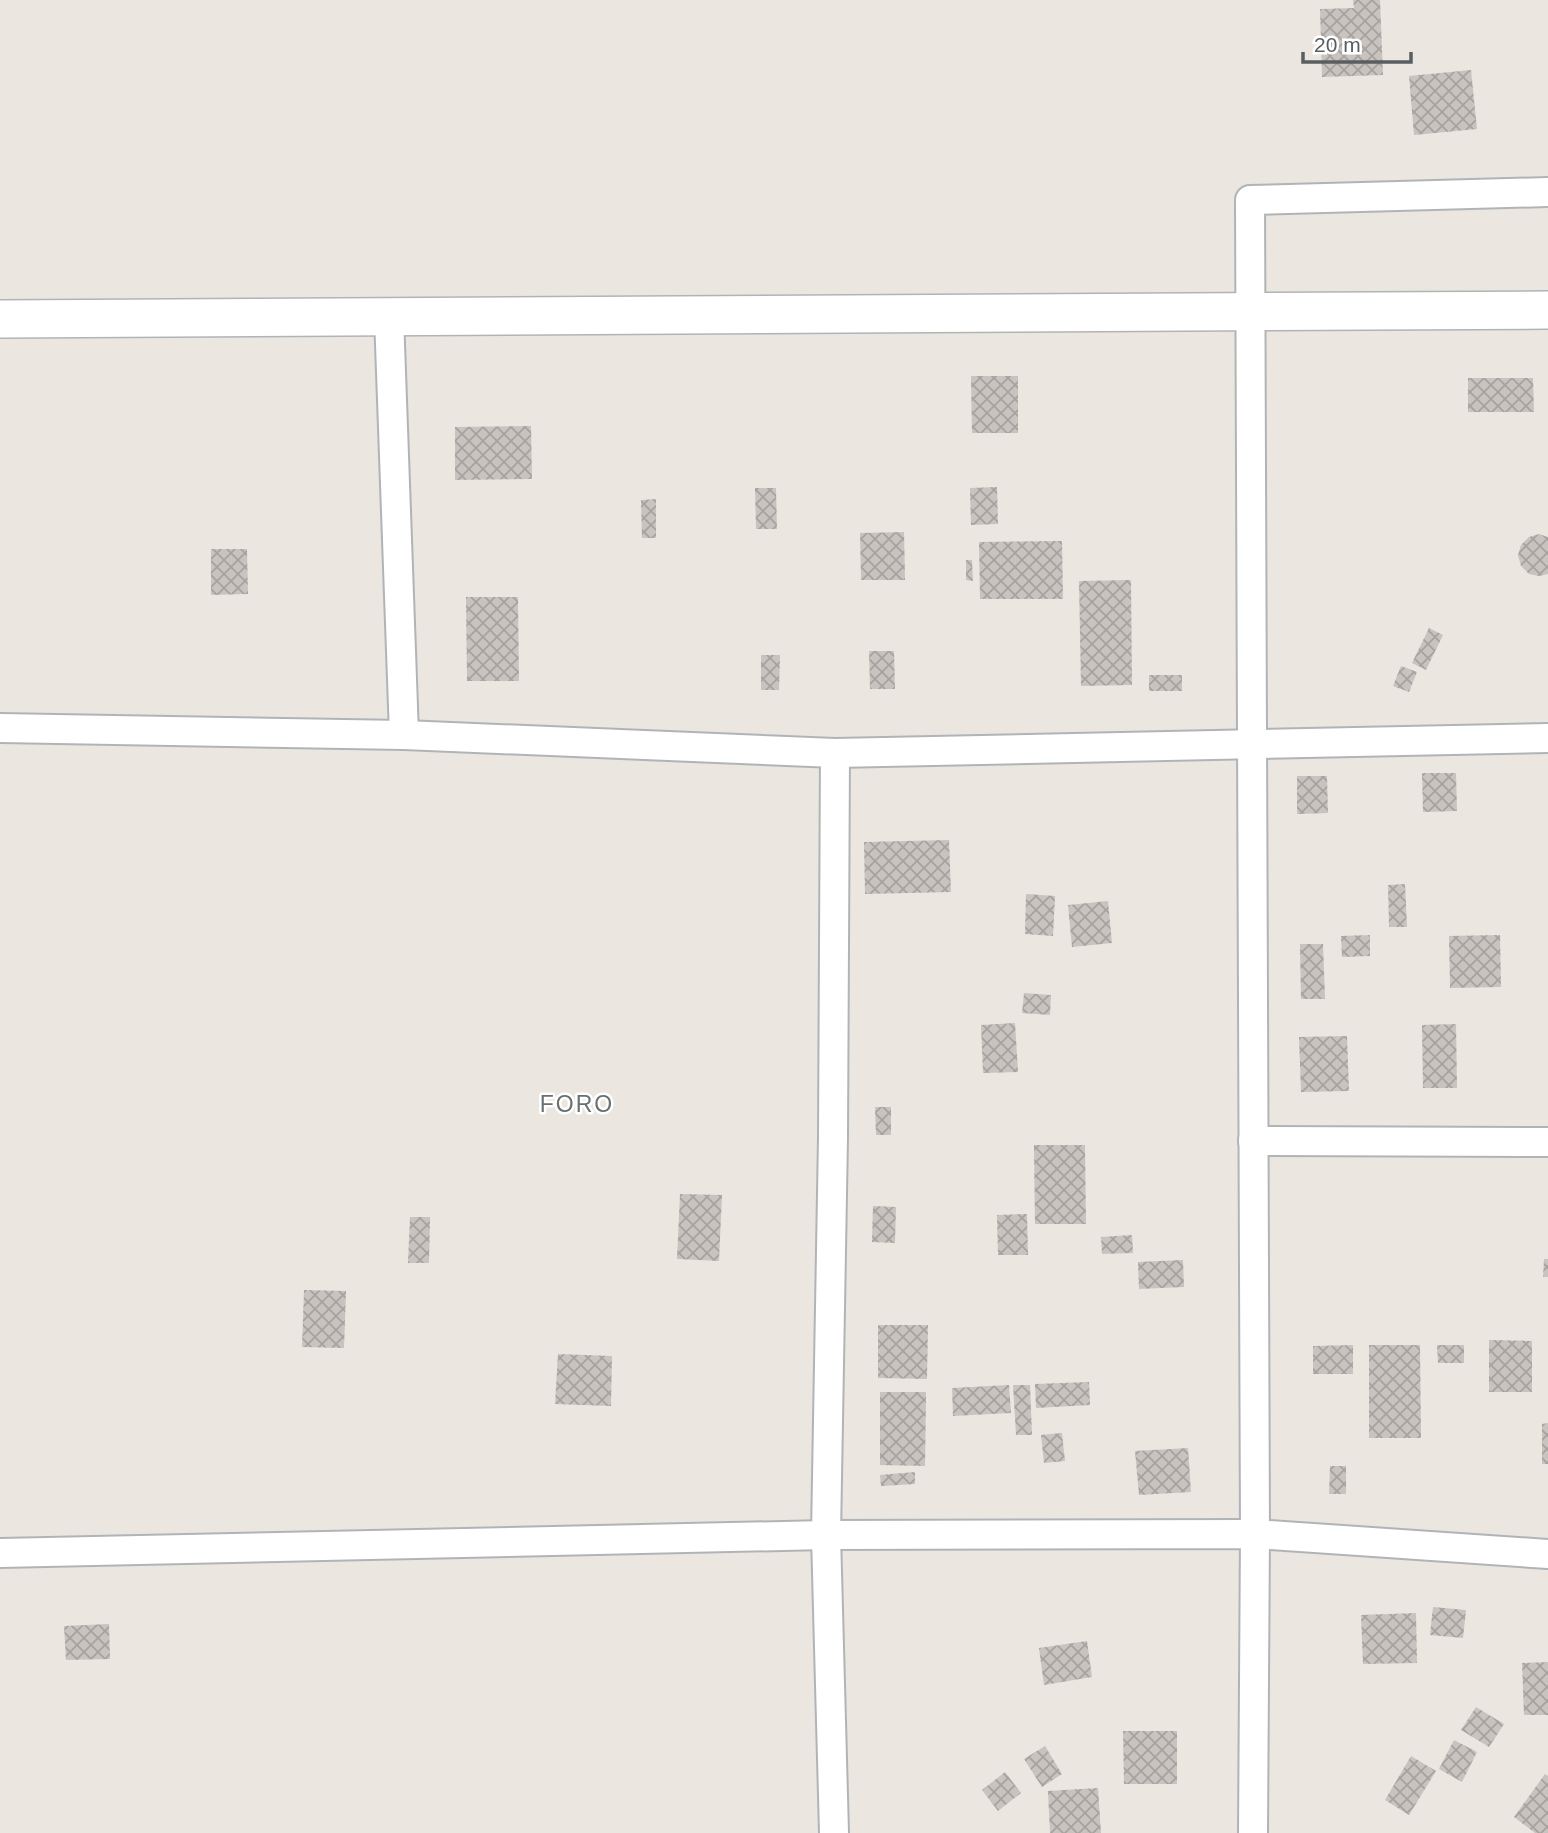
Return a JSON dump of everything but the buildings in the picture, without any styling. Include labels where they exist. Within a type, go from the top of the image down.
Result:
[{"type":"street","points":[[1253,1833],[1255,1534],[1248,310],[1250,200],[1548,192]]},
{"type":"street","points":[[0,319],[1548,310]]},
{"type":"street","points":[[389,317],[404,736]]},
{"type":"street","points":[[0,728],[404,736],[835,753],[1548,738]]},
{"type":"street","points":[[834,1833],[826,1535],[833,1137],[835,753]]},
{"type":"street","points":[[1253,1140],[1548,1142]]},
{"type":"street","points":[[0,1553],[826,1535],[1255,1534],[1548,1554]]},
{"type":"district","name":"FORO","points":[[577,1104]]}]
